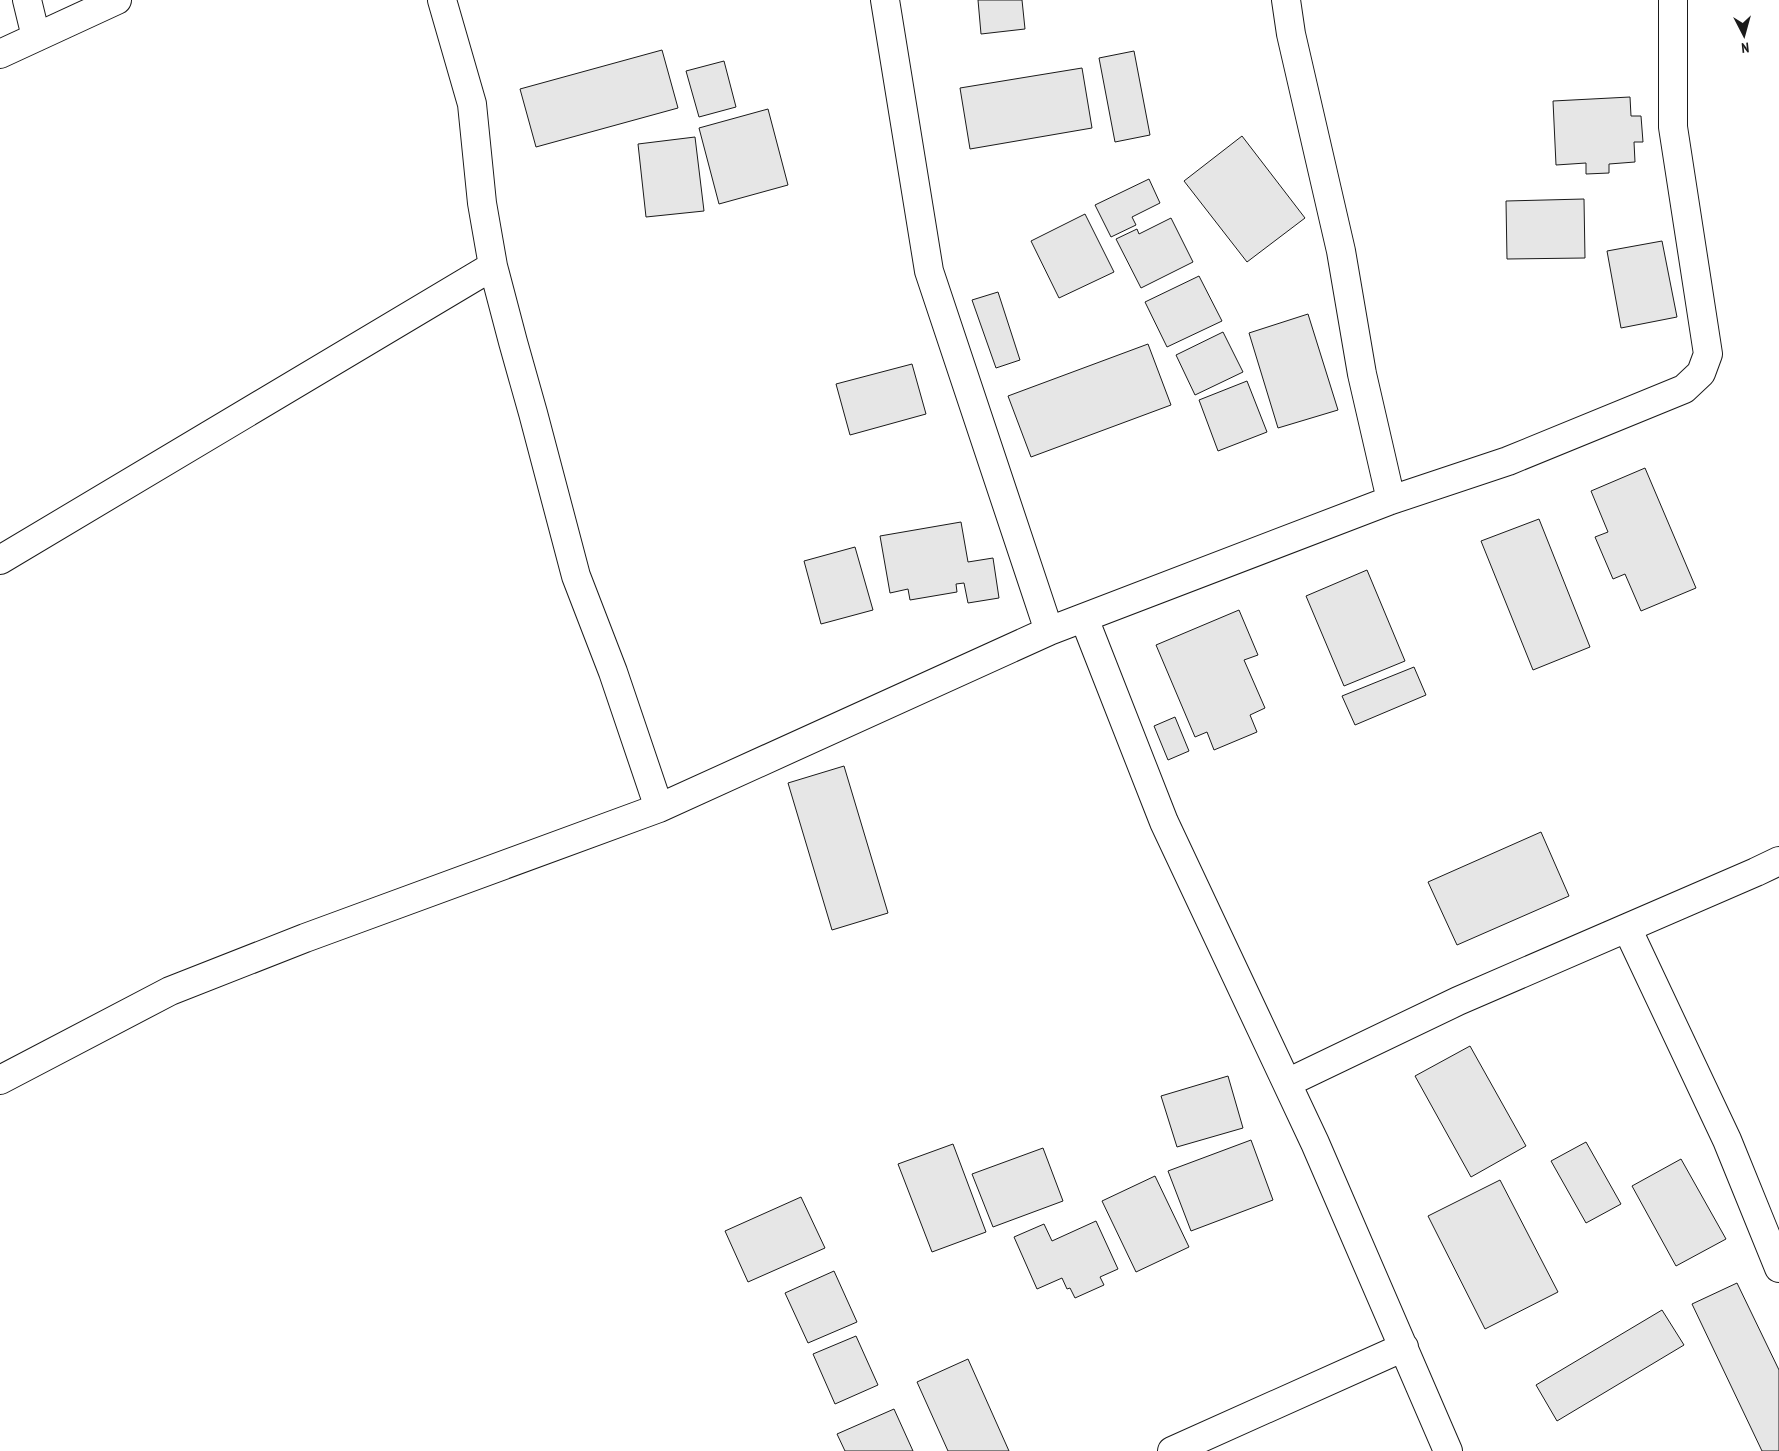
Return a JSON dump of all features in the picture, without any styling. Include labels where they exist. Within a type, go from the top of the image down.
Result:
[{"type":"street","points":[[27,0],[36,37]]},
{"type":"street","points":[[0,54],[117,0]]},
{"type":"street","points":[[442,0],[472,104],[482,203],[493,266],[576,576],[614,672],[659,808]]},
{"type":"street","points":[[885,0],[929,271],[1049,631]]},
{"type":"street","points":[[1286,0],[1291,34],[1341,251],[1362,374],[1392,500]]},
{"type":"street","points":[[0,1080],[170,991],[305,938],[659,808],[1049,631],[1392,500],[1508,461],[1684,389],[1701,372],[1708,354],[1673,127],[1673,0]]},
{"type":"street","points":[[0,560],[493,266]]},
{"type":"street","points":[[1084,618],[1164,822],[1319,1152],[1448,1451]]},
{"type":"street","points":[[1287,1083],[1458,1000],[1779,861]]},
{"type":"street","points":[[1627,928],[1727,1140],[1779,1268]]},
{"type":"street","points":[[1172,1451],[1404,1347]]},
{"type":"building","points":[[978,0],[1022,0],[1025,29],[981,34]]},
{"type":"building","points":[[662,50],[678,108],[536,147],[520,89]]},
{"type":"building","points":[[1134,51],[1150,135],[1115,142],[1099,58]]},
{"type":"building","points":[[724,61],[736,107],[699,117],[686,71]]},
{"type":"building","points":[[1082,68],[1092,128],[970,149],[960,88]]},
{"type":"building","points":[[1630,97],[1631,116],[1641,116],[1643,142],[1634,142],[1635,162],[1609,164],[1609,173],[1586,174],[1586,163],[1556,165],[1553,101]]},
{"type":"building","points":[[768,109],[788,185],[719,204],[699,128]]},
{"type":"building","points":[[1242,136],[1305,218],[1247,262],[1184,181]]},
{"type":"building","points":[[695,137],[704,211],[646,217],[638,144]]},
{"type":"building","points":[[1149,179],[1160,203],[1132,217],[1136,225],[1111,237],[1095,205]]},
{"type":"building","points":[[1584,199],[1585,258],[1507,259],[1506,201]]},
{"type":"building","points":[[1085,214],[1114,272],[1059,298],[1031,241]]},
{"type":"building","points":[[1171,218],[1193,262],[1141,288],[1116,239],[1137,229],[1139,234]]},
{"type":"building","points":[[1662,241],[1677,317],[1621,328],[1607,251]]},
{"type":"building","points":[[1199,276],[1222,321],[1167,347],[1145,302]]},
{"type":"building","points":[[998,292],[1020,360],[996,368],[972,300]]},
{"type":"building","points":[[1308,314],[1338,410],[1278,428],[1249,333]]},
{"type":"building","points":[[1223,332],[1243,372],[1195,395],[1176,355]]},
{"type":"building","points":[[1148,344],[1171,405],[1031,457],[1008,396]]},
{"type":"building","points":[[912,364],[926,414],[850,435],[836,384]]},
{"type":"building","points":[[1247,381],[1267,432],[1218,451],[1199,400]]},
{"type":"building","points":[[1645,468],[1696,588],[1641,611],[1625,574],[1613,579],[1595,537],[1608,532],[1591,491]]},
{"type":"building","points":[[1539,519],[1590,647],[1533,670],[1481,541]]},
{"type":"building","points":[[961,522],[968,562],[993,558],[999,598],[968,603],[964,583],[956,584],[957,592],[910,600],[908,589],[890,593],[880,536]]},
{"type":"building","points":[[855,547],[873,610],[821,624],[804,561]]},
{"type":"building","points":[[1367,570],[1405,661],[1344,686],[1306,596]]},
{"type":"building","points":[[1239,610],[1258,655],[1244,660],[1265,708],[1250,715],[1257,732],[1214,750],[1207,732],[1195,737],[1156,645]]},
{"type":"building","points":[[1414,667],[1426,695],[1355,725],[1342,696]]},
{"type":"building","points":[[1175,717],[1189,751],[1168,760],[1154,726]]},
{"type":"building","points":[[844,766],[888,913],[832,930],[788,783]]},
{"type":"building","points":[[1541,832],[1569,896],[1457,945],[1428,882]]},
{"type":"building","points":[[1470,1046],[1526,1146],[1471,1177],[1415,1076]]},
{"type":"building","points":[[1228,1076],[1243,1128],[1177,1147],[1161,1096]]},
{"type":"building","points":[[1251,1140],[1273,1200],[1191,1231],[1168,1171]]},
{"type":"building","points":[[1586,1142],[1621,1204],[1586,1223],[1551,1161]]},
{"type":"building","points":[[953,1144],[986,1232],[932,1252],[898,1164]]},
{"type":"building","points":[[1043,1148],[1063,1201],[993,1227],[972,1174]]},
{"type":"building","points":[[1681,1159],[1726,1239],[1676,1266],[1632,1186]]},
{"type":"building","points":[[1155,1176],[1189,1247],[1136,1272],[1102,1201]]},
{"type":"building","points":[[1500,1180],[1558,1292],[1485,1329],[1428,1216]]},
{"type":"building","points":[[801,1197],[825,1248],[748,1282],[725,1231]]},
{"type":"building","points":[[1096,1221],[1118,1269],[1100,1277],[1104,1285],[1075,1298],[1070,1288],[1067,1289],[1062,1278],[1037,1289],[1014,1237],[1044,1224],[1052,1241]]},
{"type":"building","points":[[834,1271],[857,1322],[808,1343],[785,1293]]},
{"type":"building","points":[[1737,1283],[1779,1370],[1779,1451],[1762,1451],[1692,1304]]},
{"type":"building","points":[[1662,1310],[1684,1345],[1557,1421],[1536,1385]]},
{"type":"building","points":[[856,1336],[878,1385],[835,1404],[813,1354]]},
{"type":"building","points":[[968,1359],[1009,1451],[948,1451],[917,1382]]},
{"type":"building","points":[[894,1409],[913,1451],[845,1451],[837,1434]]}]
